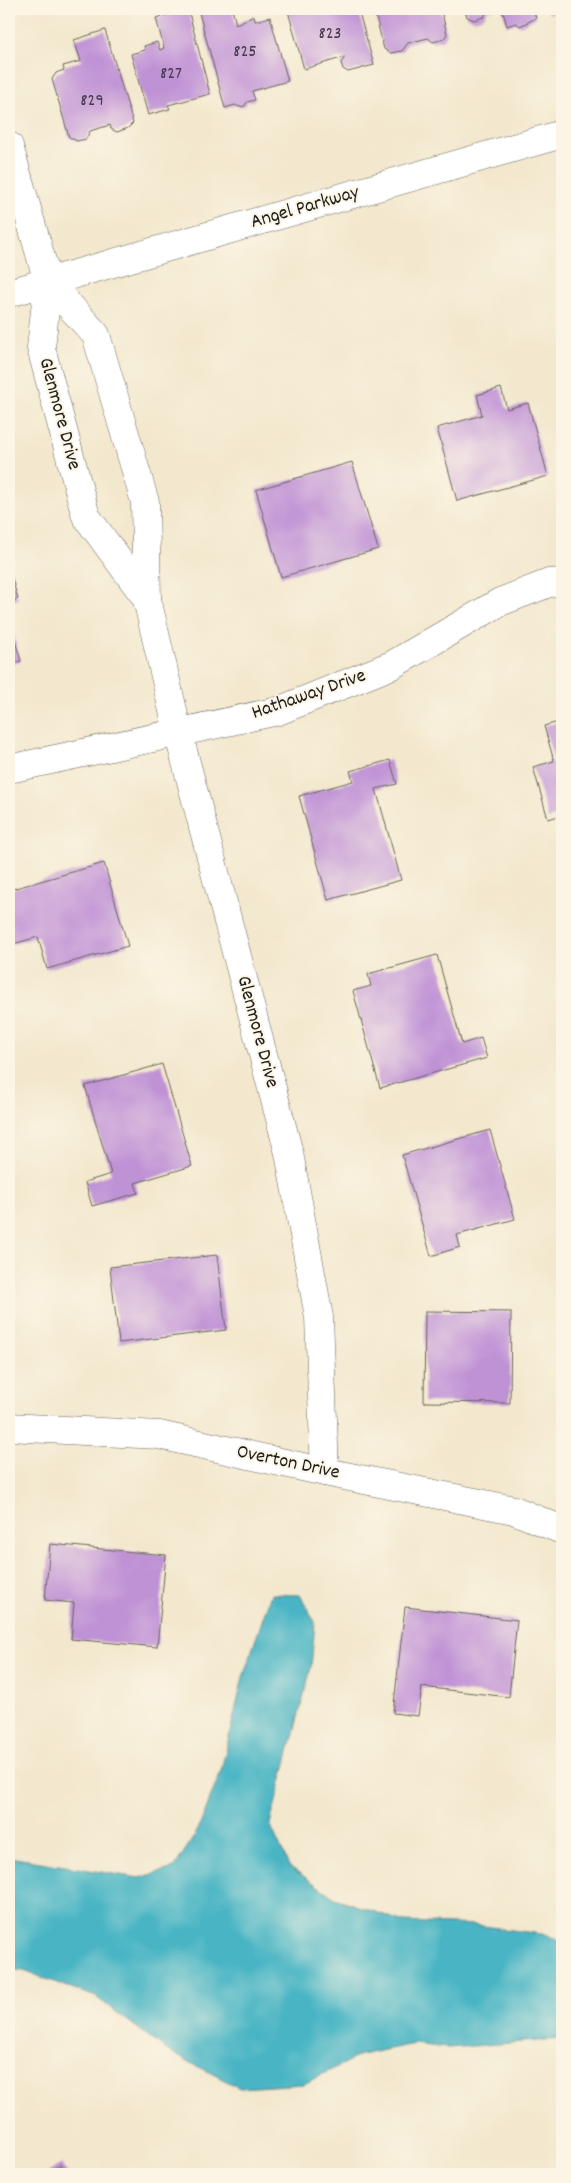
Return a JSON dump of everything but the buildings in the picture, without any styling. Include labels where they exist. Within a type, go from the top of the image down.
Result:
[{"type":"street","name":"Angel Parkway","points":[[9,293],[562,134]]},
{"type":"street","points":[[9,146],[48,282]]},
{"type":"street","name":"Glenmore Drive","points":[[48,282],[41,348],[86,516],[146,599]]},
{"type":"street","name":"Glenmore Drive","points":[[48,282],[96,335],[145,502],[146,599],[178,732],[289,1154],[319,1317],[325,1472]]},
{"type":"street","name":"Hathaway Drive","points":[[9,768],[278,711],[392,665],[500,602],[550,583],[562,582]]},
{"type":"street","name":"Overton Drive","points":[[9,1426],[159,1435],[325,1472],[514,1510],[562,1530]]},
{"type":"water","points":[[271,1594],[300,1595],[315,1622],[311,1668],[270,1824],[289,1866],[335,1898],[404,1922],[476,1925],[548,1935],[562,1943],[562,2039],[447,2048],[414,2044],[360,2055],[304,2084],[240,2088],[168,2051],[96,1997],[24,1971],[9,1969],[9,1857],[139,1878],[174,1868],[198,1830],[221,1771],[243,1677]]}]
